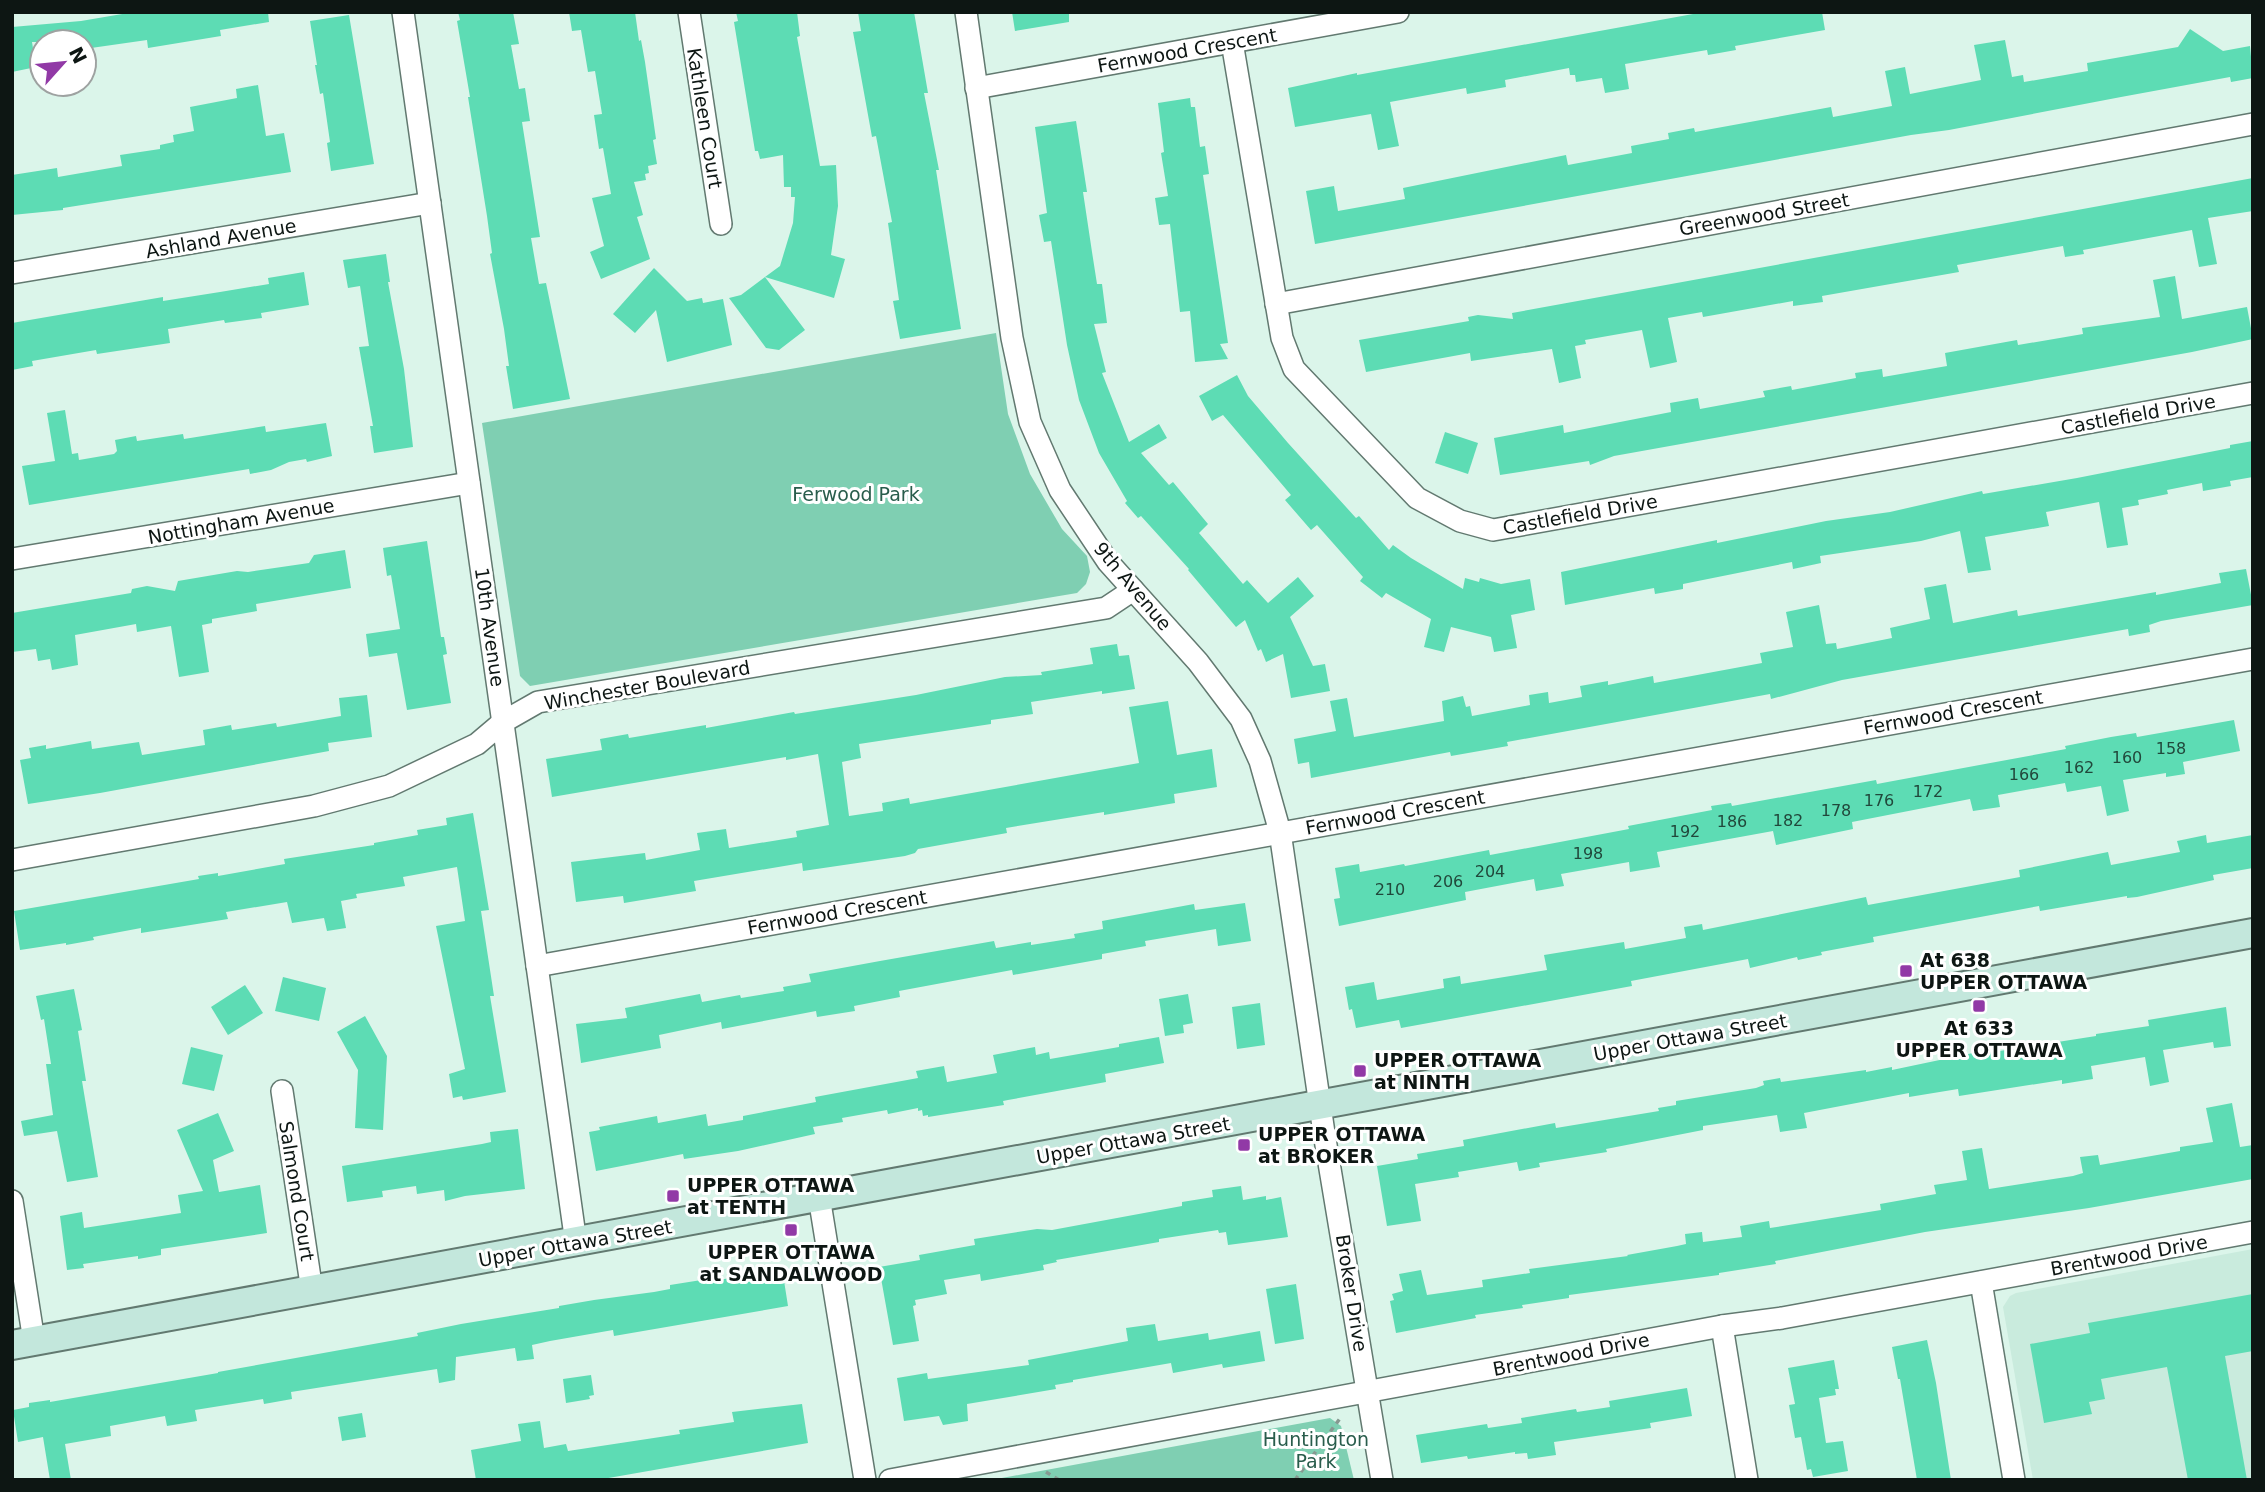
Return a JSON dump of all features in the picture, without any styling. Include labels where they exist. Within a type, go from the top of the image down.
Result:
[{"type":"main road","name":"Upper Ottawa Street","points":[[23,1343],[2253,933]]},
{"type":"street","name":"10th Avenue","points":[[403,12],[576,1242]]},
{"type":"street","name":"Kathleen Court","points":[[689,12],[721,224]]},
{"type":"street","name":"9th Avenue","points":[[966,12],[1012,338],[1030,422],[1060,490],[1108,562],[1198,662],[1241,719],[1260,761],[1280,832],[1320,1106]]},
{"type":"street","name":"Fernwood Crescent","points":[[976,88],[1398,12]]},
{"type":"street","name":"Castlefield Drive","points":[[1233,42],[1282,338],[1294,369],[1417,498],[1460,522],[1493,530],[2253,393]]},
{"type":"street","name":"Greenwood Street","points":[[1276,304],[2253,124]]},
{"type":"street","name":"Ashland Avenue","points":[[12,273],[430,203]]},
{"type":"street","name":"Nottingham Avenue","points":[[12,559],[469,482]]},
{"type":"street","name":"Winchester Boulevard","points":[[12,860],[314,806],[389,786],[477,744],[503,722],[538,702],[1106,608],[1133,590]]},
{"type":"street","name":"Fernwood Crescent","points":[[537,966],[2253,659]]},
{"type":"street","name":"Salmond Court","points":[[282,1091],[312,1291]]},
{"type":"street","name":"Broker Drive","points":[[1320,1106],[1382,1480]]},
{"type":"street","points":[[821,1197],[865,1480]]},
{"type":"street","points":[[12,1201],[23,1343]]},
{"type":"street","name":"Brentwood Drive","points":[[890,1480],[1722,1326],[1782,1318],[2253,1232]]},
{"type":"street","points":[[1981,1282],[2014,1480]]},
{"type":"street","points":[[1722,1326],[1747,1480]]},
{"type":"path","points":[[1295,1480],[1345,1412],[1368,1392]]},
{"type":"shaded area","points":[[2253,1249],[2253,1480],[2033,1480],[2003,1307],[2010,1296]]},
{"type":"green space","name":"Ferwood Park","points":[[996,333],[1008,414],[1030,474],[1062,529],[1087,556],[1090,572],[1086,584],[1077,593],[530,686],[520,676],[482,423]]},
{"type":"green space","name":"Huntington Park","points":[[1330,1418],[1341,1426],[1354,1480],[991,1480]]},
{"type":"building","points":[[134,12],[268,12],[269,22],[220,30],[221,36],[148,48],[147,40],[98,47],[98,28],[28,28],[28,69],[12,72],[12,27],[81,21]]},
{"type":"building","points":[[458,12],[513,12],[519,44],[511,45],[519,89],[525,88],[530,121],[522,122],[540,237],[531,238],[539,284],[546,283],[570,399],[513,409],[506,366],[509,366],[504,329],[490,254],[487,216],[457,21],[460,20]]},
{"type":"building","points":[[569,12],[635,12],[656,139],[653,140],[657,164],[648,166],[646,180],[634,182],[643,215],[637,217],[650,259],[601,279],[590,252],[604,246],[592,198],[611,194],[603,148],[599,149],[594,115],[602,114],[595,71],[588,72],[581,30],[572,31]]},
{"type":"building","points":[[736,12],[797,12],[800,36],[797,37],[820,166],[836,165],[838,206],[831,255],[845,259],[834,298],[765,277],[780,266],[793,223],[795,197],[791,197],[791,187],[784,187],[783,155],[760,159],[758,151],[755,151],[734,22],[738,21]]},
{"type":"building","points":[[858,12],[914,12],[961,329],[900,339],[893,301],[899,300],[888,223],[892,222],[876,136],[872,137],[853,32],[861,31]]},
{"type":"building","points":[[1012,12],[1069,12],[1069,22],[1015,31]]},
{"type":"building","points":[[1704,12],[1822,12],[1825,30],[1735,46],[1736,50],[1708,55],[1707,50],[1625,64],[1629,89],[1605,93],[1602,78],[1576,82],[1575,75],[1570,75],[1569,68],[1505,80],[1506,87],[1467,94],[1466,88],[1390,102],[1399,146],[1378,150],[1371,114],[1295,127],[1288,88],[1357,73]]},
{"type":"building","points":[[349,15],[374,164],[331,171],[327,143],[330,142],[323,93],[320,94],[315,65],[310,21]]},
{"type":"building","points":[[2190,29],[2223,51],[2250,46],[2253,78],[2231,82],[2230,77],[1315,244],[1306,191],[1334,186],[1338,211],[1405,199],[1403,188],[1566,155],[1568,165],[1632,153],[1631,146],[1669,139],[1668,133],[1694,128],[1695,132],[1831,107],[1833,117],[1892,106],[1885,71],[1905,67],[1910,94],[1981,80],[1974,45],[2005,40],[2012,77],[2023,75],[2024,82],[2088,71],[2087,63],[2178,47]]},
{"type":"building","points":[[258,85],[266,136],[284,133],[291,172],[63,210],[12,215],[12,175],[57,168],[58,177],[122,166],[120,155],[160,149],[160,145],[174,142],[173,135],[194,131],[190,107],[237,98],[236,89]]},
{"type":"building","points":[[1190,98],[1191,107],[1195,107],[1200,147],[1205,146],[1209,174],[1203,175],[1228,343],[1220,344],[1228,359],[1195,362],[1190,311],[1180,312],[1170,224],[1159,225],[1155,198],[1168,196],[1161,153],[1164,152],[1158,103]]},
{"type":"building","points":[[1076,121],[1087,192],[1083,192],[1092,252],[1097,284],[1102,284],[1107,323],[1094,324],[1106,372],[1102,373],[1129,442],[1159,424],[1167,438],[1141,453],[1169,485],[1173,482],[1208,524],[1199,533],[1243,584],[1247,580],[1268,603],[1298,577],[1314,596],[1290,617],[1313,666],[1325,664],[1330,691],[1291,698],[1283,654],[1266,662],[1261,649],[1258,651],[1245,620],[1236,627],[1189,569],[1141,516],[1138,518],[1125,503],[1127,501],[1099,453],[1079,400],[1067,345],[1051,241],[1044,242],[1039,215],[1047,213],[1035,127]]},
{"type":"building","points":[[2253,178],[2253,211],[2208,218],[2217,264],[2199,267],[2192,230],[2083,250],[2084,254],[2065,257],[2063,246],[1957,265],[1959,272],[1822,296],[1823,302],[1793,306],[1793,301],[1703,317],[1702,312],[1668,318],[1677,362],[1650,368],[1642,330],[1585,340],[1586,344],[1575,346],[1581,378],[1559,383],[1552,349],[1471,361],[1470,353],[1366,372],[1359,340],[1469,321],[1468,317],[1478,315],[1513,319],[1512,313]]},
{"type":"building","points":[[386,254],[413,447],[374,453],[370,426],[373,426],[359,347],[369,346],[360,286],[348,288],[343,260]]},
{"type":"building","points":[[654,268],[687,301],[702,298],[703,303],[723,299],[732,345],[667,362],[656,310],[635,333],[613,314]]},
{"type":"building","points":[[304,272],[309,305],[261,313],[262,318],[225,323],[224,320],[168,329],[170,343],[97,354],[96,350],[32,361],[33,366],[12,370],[12,323],[163,297],[163,301],[269,284],[268,278]]},
{"type":"building","points":[[2175,276],[2182,319],[2247,307],[2253,339],[1614,456],[1590,465],[1589,461],[1500,475],[1494,438],[1563,425],[1564,433],[1671,412],[1670,403],[1698,398],[1700,409],[1765,397],[1763,391],[1791,386],[1792,390],[1856,378],[1855,373],[1882,369],[1883,377],[1947,366],[1945,353],[2017,340],[2018,345],[2083,334],[2082,328],[2160,317],[2153,280]]},
{"type":"building","points":[[765,277],[805,330],[779,350],[766,348],[729,298],[741,295]]},
{"type":"building","points":[[1237,375],[1248,396],[1288,443],[1389,550],[1393,545],[1463,589],[1465,578],[1479,582],[1480,578],[1501,584],[1530,579],[1535,610],[1511,615],[1517,648],[1494,652],[1491,637],[1451,627],[1444,652],[1424,647],[1431,619],[1386,593],[1382,598],[1360,581],[1363,577],[1317,525],[1311,530],[1285,500],[1291,495],[1223,415],[1212,421],[1199,396]]},
{"type":"building","points":[[65,410],[72,454],[78,453],[79,460],[114,454],[117,451],[115,440],[136,436],[137,441],[183,434],[184,439],[265,426],[266,432],[326,423],[332,456],[307,462],[306,459],[289,462],[271,470],[250,474],[249,469],[29,505],[22,466],[55,461],[47,413]]},
{"type":"building","points":[[1445,432],[1478,443],[1468,474],[1435,463]]},
{"type":"building","points":[[2253,441],[2253,477],[2230,481],[2231,486],[2203,491],[2202,483],[2167,490],[2168,494],[2138,500],[2139,505],[2122,508],[2128,545],[2107,548],[2099,502],[2046,512],[2049,526],[1985,537],[1991,570],[1968,573],[1960,531],[1921,541],[1820,556],[1821,563],[1793,569],[1792,562],[1683,584],[1683,589],[1655,594],[1654,588],[1565,605],[1561,572],[1717,540],[1717,543],[1826,521],[1890,512],[1982,491],[1983,494],[2077,478],[2230,448],[2230,445]]},
{"type":"building","points":[[427,541],[441,637],[444,637],[447,654],[443,655],[451,703],[407,710],[397,653],[369,657],[366,634],[400,629],[391,575],[387,576],[383,548]]},
{"type":"building","points":[[345,550],[351,588],[256,604],[257,611],[212,619],[212,623],[202,625],[209,672],[179,677],[171,626],[137,632],[136,624],[75,635],[78,665],[52,670],[50,659],[38,661],[36,649],[12,652],[12,613],[131,593],[132,589],[147,586],[175,591],[178,581],[309,563],[314,555]]},
{"type":"building","points":[[2246,569],[2253,605],[2161,621],[2149,625],[2150,632],[2129,636],[2128,629],[1842,680],[1771,699],[1770,694],[1507,742],[1508,746],[1451,756],[1450,752],[1311,778],[1309,762],[1298,764],[1294,739],[1336,731],[1330,701],[1347,698],[1354,737],[1444,721],[1442,701],[1463,696],[1466,707],[1470,706],[1472,716],[1530,705],[1529,695],[1548,692],[1549,703],[1582,697],[1580,686],[1608,681],[1608,685],[1653,676],[1654,683],[1762,663],[1760,653],[1793,647],[1786,612],[1819,605],[1826,644],[1836,643],[1837,649],[1892,638],[1890,628],[1930,619],[1924,588],[1946,584],[1953,623],[2017,610],[2018,616],[2156,592],[2156,595],[2221,583],[2219,573]]},
{"type":"building","points":[[1117,644],[1119,656],[1129,655],[1135,689],[1102,694],[1102,691],[1031,702],[1033,714],[991,720],[991,724],[859,744],[861,758],[842,762],[849,816],[883,811],[882,803],[909,798],[910,804],[1139,763],[1129,707],[1168,701],[1177,755],[1212,749],[1217,787],[1174,794],[1175,803],[1006,828],[1007,833],[918,849],[905,856],[803,871],[802,863],[694,881],[696,891],[624,903],[623,896],[576,902],[571,862],[645,853],[646,860],[700,850],[697,833],[726,829],[729,848],[797,837],[796,831],[829,825],[818,754],[786,760],[786,757],[552,797],[546,759],[602,750],[600,739],[628,734],[629,738],[706,725],[706,728],[794,712],[795,714],[916,695],[1005,677],[1042,675],[1041,672],[1093,664],[1090,648]]},
{"type":"building","points":[[367,695],[372,737],[328,743],[329,751],[28,804],[20,760],[31,758],[29,748],[46,745],[46,749],[91,741],[92,749],[139,742],[142,755],[205,745],[203,730],[231,725],[232,730],[276,723],[277,727],[341,716],[339,698]]},
{"type":"building","points":[[2234,720],[2240,751],[2183,762],[2185,774],[2166,777],[2166,773],[2123,780],[2129,811],[2107,816],[2101,786],[2067,792],[2065,783],[1998,795],[2000,807],[1973,811],[1970,799],[1852,822],[1853,829],[1776,845],[1773,831],[1657,852],[1660,867],[1630,872],[1629,862],[1561,874],[1564,886],[1536,891],[1534,879],[1465,892],[1466,900],[1339,926],[1334,899],[1340,898],[1335,868],[1359,864],[1360,872],[1489,850],[1490,855],[1629,829],[1628,826],[1712,810],[1711,806],[1731,803],[1732,806],[1876,780],[1877,784],[2066,749],[2065,746],[2111,737],[2136,733],[2137,737]]},
{"type":"building","points":[[473,813],[489,910],[481,911],[494,996],[490,996],[506,1092],[463,1100],[462,1096],[453,1098],[449,1074],[465,1069],[436,926],[465,921],[457,867],[403,877],[405,886],[356,894],[357,898],[341,901],[346,928],[327,931],[324,918],[292,923],[287,902],[226,912],[228,919],[141,933],[141,928],[93,937],[94,940],[20,950],[14,911],[199,879],[198,876],[218,873],[218,876],[285,864],[284,859],[374,845],[418,835],[417,830],[447,825],[446,818]]},
{"type":"building","points":[[2206,835],[2207,843],[2253,835],[2253,868],[2213,875],[2214,880],[2137,897],[2127,896],[2040,911],[2039,906],[1873,937],[1874,942],[1821,952],[1822,955],[1798,960],[1797,957],[1750,968],[1748,959],[1631,981],[1632,986],[1401,1028],[1399,1020],[1356,1028],[1352,1009],[1349,1010],[1345,987],[1374,982],[1377,1000],[1444,988],[1443,979],[1460,976],[1461,984],[1547,970],[1544,955],[1624,942],[1625,949],[1686,938],[1684,927],[1702,924],[1703,930],[1866,897],[1868,905],[2020,877],[2019,870],[2108,852],[2111,865],[2180,852],[2177,841]]},
{"type":"building","points":[[1245,903],[1251,941],[1218,946],[1216,929],[1145,941],[1146,946],[1102,954],[1102,959],[1013,975],[1012,970],[899,991],[900,997],[854,1006],[855,1011],[817,1017],[816,1011],[722,1029],[721,1022],[659,1035],[661,1048],[581,1063],[576,1024],[627,1018],[625,1008],[700,994],[702,1002],[784,991],[783,987],[811,982],[809,974],[994,941],[996,948],[1075,938],[1074,934],[1103,929],[1102,921],[1194,904],[1195,910]]},
{"type":"building","points":[[283,977],[326,988],[319,1021],[275,1011]]},
{"type":"building","points":[[245,985],[263,1013],[228,1035],[211,1007]]},
{"type":"building","points":[[74,989],[82,1030],[78,1031],[86,1081],[82,1081],[98,1177],[67,1182],[57,1131],[24,1136],[21,1121],[53,1115],[46,1064],[51,1064],[44,1019],[41,1020],[36,996]]},
{"type":"building","points":[[1188,994],[1193,1023],[1183,1025],[1184,1033],[1165,1036],[1159,999]]},
{"type":"building","points":[[1260,1003],[1265,1045],[1237,1049],[1232,1007]]},
{"type":"building","points":[[2226,1007],[2231,1046],[2214,1048],[2213,1042],[2163,1050],[2169,1082],[2150,1086],[2145,1057],[2091,1066],[2093,1079],[2062,1084],[2062,1080],[1959,1096],[1958,1089],[1909,1097],[1909,1093],[1804,1113],[1807,1128],[1780,1132],[1777,1115],[1703,1126],[1703,1130],[1606,1149],[1607,1152],[1539,1163],[1540,1167],[1519,1171],[1517,1162],[1458,1172],[1459,1177],[1415,1184],[1421,1221],[1387,1226],[1377,1166],[1418,1159],[1417,1154],[1464,1146],[1463,1140],[1555,1123],[1556,1128],[1659,1111],[1658,1108],[1676,1105],[1676,1101],[1756,1088],[1764,1085],[1763,1081],[1780,1078],[1781,1082],[1892,1067],[1892,1070],[1992,1049],[1993,1052],[2096,1036],[2149,1026],[2148,1020]]},
{"type":"building","points":[[365,1016],[387,1056],[383,1130],[355,1128],[358,1070],[337,1032]]},
{"type":"building","points":[[1159,1037],[1164,1063],[1105,1074],[1106,1082],[1003,1101],[1004,1105],[928,1117],[923,1116],[922,1110],[918,1111],[918,1108],[888,1114],[887,1110],[842,1118],[843,1122],[813,1127],[815,1134],[738,1151],[684,1159],[683,1154],[596,1171],[589,1132],[600,1130],[599,1127],[657,1116],[658,1123],[706,1114],[708,1126],[743,1120],[743,1116],[816,1102],[815,1097],[918,1078],[916,1071],[944,1066],[947,1082],[997,1073],[993,1055],[1035,1047],[1036,1055],[1049,1052],[1050,1059]]},
{"type":"building","points":[[191,1047],[223,1055],[214,1091],[182,1084]]},
{"type":"building","points":[[2232,1103],[2240,1147],[2253,1145],[2253,1179],[2089,1208],[1925,1232],[1775,1261],[1776,1264],[1719,1275],[1569,1295],[1569,1298],[1522,1305],[1523,1308],[1475,1315],[1476,1318],[1396,1333],[1390,1301],[1394,1300],[1392,1294],[1403,1291],[1399,1274],[1421,1270],[1427,1295],[1483,1287],[1482,1280],[1530,1273],[1529,1269],[1628,1256],[1686,1244],[1685,1234],[1702,1232],[1703,1242],[1742,1237],[1740,1226],[1769,1221],[1770,1228],[1881,1210],[1880,1204],[1936,1194],[1934,1185],[1967,1180],[1962,1151],[1982,1148],[1989,1189],[2073,1176],[2083,1173],[2080,1157],[2098,1155],[2100,1165],[2180,1151],[2180,1147],[2213,1142],[2206,1108]]},
{"type":"building","points":[[218,1113],[234,1151],[213,1160],[219,1192],[260,1185],[267,1233],[161,1249],[161,1255],[83,1264],[84,1268],[67,1270],[60,1216],[82,1212],[84,1228],[181,1213],[178,1195],[203,1191],[177,1130]]},
{"type":"building","points":[[518,1129],[525,1189],[445,1201],[444,1190],[417,1194],[416,1186],[382,1191],[383,1197],[347,1202],[342,1166],[482,1144],[491,1142],[490,1132]]},
{"type":"building","points":[[1241,1186],[1243,1200],[1266,1196],[1266,1200],[1281,1197],[1288,1237],[1228,1245],[1226,1232],[1219,1233],[1218,1230],[1056,1260],[1057,1262],[1043,1265],[1044,1270],[981,1281],[980,1274],[944,1280],[947,1294],[915,1300],[916,1305],[913,1306],[919,1341],[893,1345],[879,1267],[920,1260],[919,1255],[975,1245],[974,1239],[1037,1229],[1052,1230],[1182,1206],[1182,1202],[1213,1197],[1212,1190]]},
{"type":"building","points":[[782,1268],[788,1306],[614,1336],[613,1330],[550,1341],[532,1345],[534,1359],[517,1361],[515,1348],[456,1357],[455,1380],[439,1383],[437,1369],[291,1392],[292,1399],[264,1404],[263,1399],[195,1410],[197,1421],[167,1426],[165,1416],[110,1426],[111,1436],[65,1444],[71,1480],[50,1480],[43,1437],[18,1442],[13,1410],[29,1407],[29,1403],[50,1402],[218,1373],[418,1336],[417,1333],[461,1324],[670,1289],[670,1285],[714,1278],[714,1281]]},
{"type":"building","points":[[1296,1284],[1304,1339],[1275,1344],[1266,1289]]},
{"type":"building","points":[[2253,1294],[2253,1351],[2225,1356],[2247,1480],[2188,1480],[2167,1367],[2101,1379],[2105,1399],[2089,1402],[2092,1414],[2044,1423],[2030,1344],[2090,1333],[2088,1323]]},
{"type":"building","points":[[1155,1324],[1158,1341],[1208,1333],[1209,1340],[1260,1331],[1265,1361],[1223,1368],[1222,1364],[1173,1373],[1171,1363],[1073,1380],[1055,1385],[1056,1389],[967,1404],[968,1421],[943,1425],[939,1416],[904,1421],[897,1378],[927,1373],[928,1379],[1029,1365],[1028,1360],[1128,1341],[1126,1328]]},
{"type":"building","points":[[1927,1340],[1951,1480],[1917,1480],[1892,1347]]},
{"type":"building","points":[[1834,1360],[1839,1389],[1835,1389],[1836,1395],[1819,1398],[1826,1443],[1843,1441],[1848,1471],[1813,1477],[1811,1469],[1807,1470],[1801,1437],[1795,1438],[1789,1405],[1795,1404],[1788,1368]]},
{"type":"building","points":[[591,1375],[594,1395],[589,1396],[590,1399],[566,1403],[563,1379]]},
{"type":"building","points":[[1687,1388],[1692,1416],[1650,1423],[1651,1428],[1554,1442],[1556,1455],[1528,1459],[1527,1453],[1515,1452],[1421,1463],[1416,1435],[1487,1424],[1488,1428],[1522,1423],[1521,1418],[1576,1409],[1577,1412],[1610,1407],[1609,1401]]},
{"type":"building","points":[[802,1404],[808,1443],[597,1480],[476,1480],[471,1450],[521,1441],[518,1424],[540,1421],[544,1448],[566,1444],[568,1451],[680,1434],[679,1430],[734,1422],[732,1412]]},
{"type":"building","points":[[362,1413],[366,1437],[342,1441],[338,1417]]},
{"type":"place","name":"At 638 UPPER OTTAWA","points":[[1906,971]]},
{"type":"place","name":"At 633 UPPER OTTAWA","points":[[1979,1006]]},
{"type":"place","name":"UPPER OTTAWA at NINTH","points":[[1360,1071]]},
{"type":"place","name":"UPPER OTTAWA at BROKER","points":[[1244,1145]]},
{"type":"place","name":"UPPER OTTAWA at TENTH","points":[[673,1196]]},
{"type":"place","name":"UPPER OTTAWA at SANDALWOOD","points":[[791,1230]]}]
